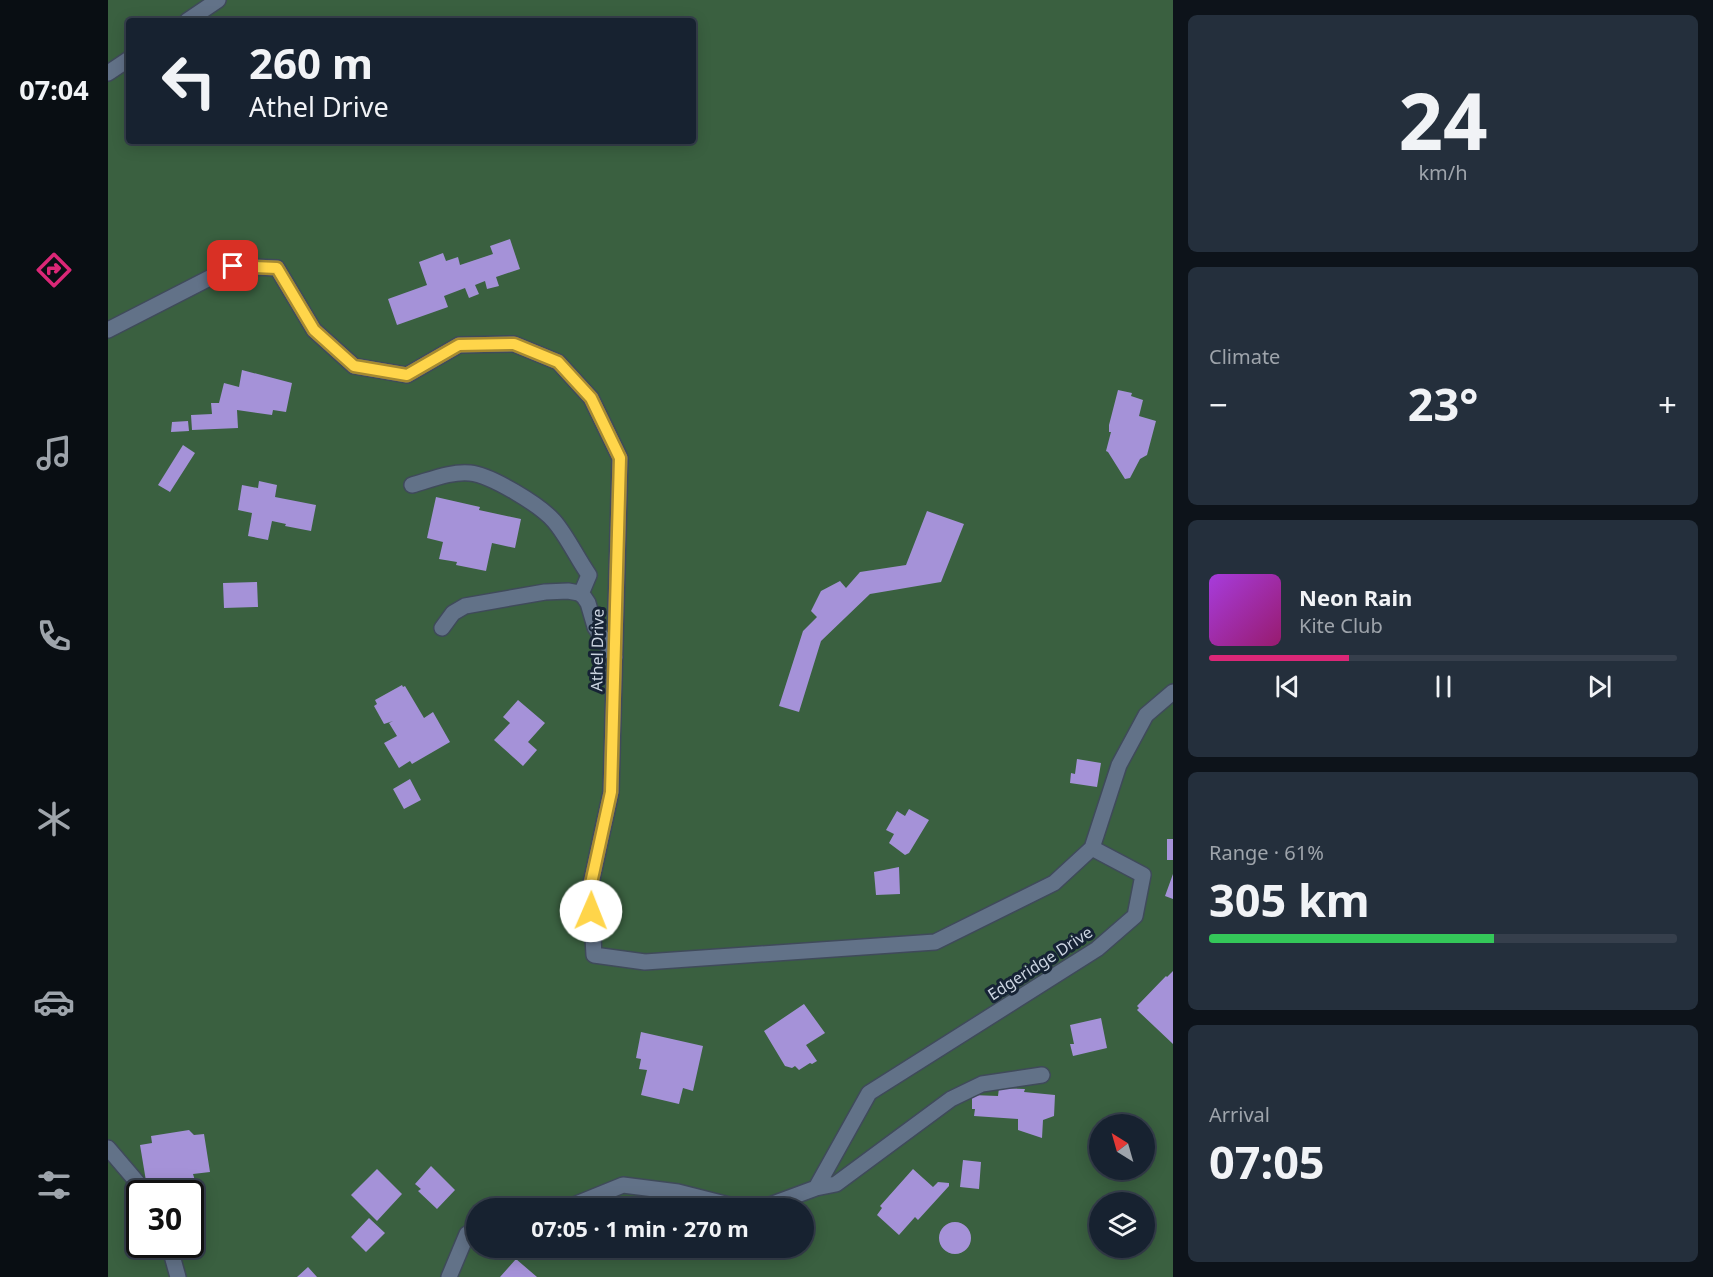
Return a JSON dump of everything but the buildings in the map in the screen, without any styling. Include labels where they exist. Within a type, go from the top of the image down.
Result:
[{"type":"street","points":[[191,18],[218,0]]},
{"type":"street","points":[[108,73],[126,61]]},
{"type":"street","name":"Athel Drive","points":[[108,330],[233,266],[277,268],[314,330],[354,366],[407,375],[459,345],[514,344],[558,362],[591,398],[620,458],[611,792],[590,888],[594,955],[645,962],[935,942],[1054,883],[1092,848]]},
{"type":"street","points":[[412,485],[455,473],[470,473],[484,476],[539,509],[554,521],[589,575],[581,594]]},
{"type":"street","points":[[442,628],[453,614],[465,606],[545,592],[568,591],[581,594],[588,603],[599,634],[615,657]]},
{"type":"street","points":[[1092,848],[1119,765],[1146,715],[1173,692]]},
{"type":"street","name":"Edgeridge Drive","points":[[816,1188],[868,1093],[1097,949],[1135,916],[1143,875],[1092,848]]},
{"type":"street","points":[[789,1198],[816,1188],[836,1184],[951,1099],[982,1084],[1042,1075]]},
{"type":"street","points":[[108,1148],[135,1180]]},
{"type":"street","points":[[591,1198],[623,1185],[678,1192],[702,1198]]},
{"type":"street","points":[[448,1277],[466,1236]]},
{"type":"street","points":[[173,1258],[178,1277]]},
{"type":"green space","points":[[108,0],[1173,0],[1173,1277],[108,1277]]},
{"type":"route","points":[[233,266],[277,268],[314,330],[354,366],[407,375],[459,345],[514,344],[558,362],[591,398],[620,458],[611,792],[590,888],[591,911]]}]
